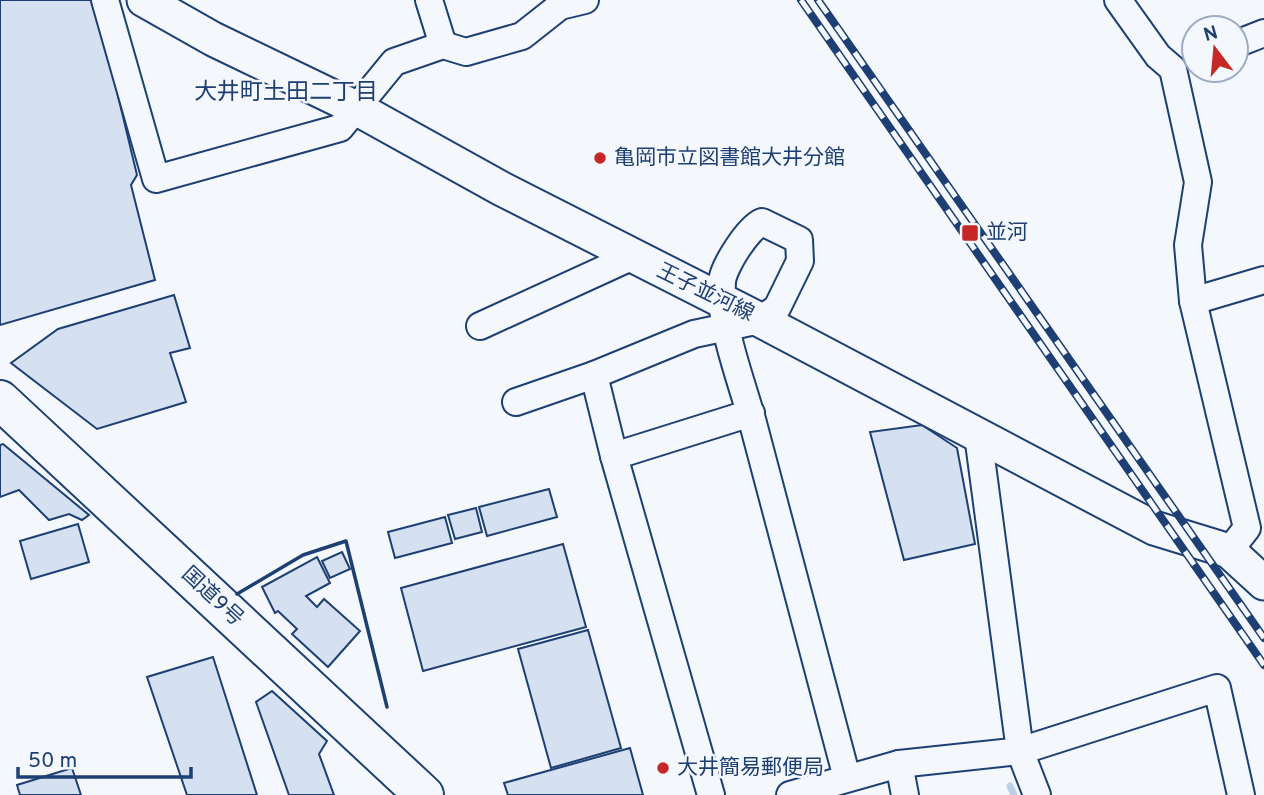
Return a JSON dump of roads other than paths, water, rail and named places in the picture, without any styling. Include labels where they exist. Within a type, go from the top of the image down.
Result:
[{"type":"highway","name":"国道9号","points":[[0,400],[424,795]]},
{"type":"main road","name":"王子並河線","points":[[144,0],[213,39],[356,108],[631,257],[724,314],[760,320],[1154,528],[1229,551],[1264,583]]},
{"type":"street","points":[[105,0],[156,179],[340,128],[394,61],[443,45],[466,52],[522,36],[568,2]]},
{"type":"street","points":[[429,0],[443,45]]},
{"type":"street","points":[[1118,0],[1158,56],[1180,64]]},
{"type":"street","points":[[1186,84],[1198,182],[1188,245],[1193,301],[1247,528],[1229,551]]},
{"type":"street","points":[[760,320],[777,308],[800,261],[799,240],[762,222],[754,226],[722,278],[724,314],[846,778]]},
{"type":"street","points":[[480,326],[631,257]]},
{"type":"street","points":[[1193,301],[1264,280]]},
{"type":"street","points":[[516,402],[594,375],[694,334],[724,314]]},
{"type":"street","points":[[594,375],[614,456],[711,795]]},
{"type":"street","points":[[614,456],[751,413]]},
{"type":"street","points":[[978,435],[1020,751],[1037,795]]},
{"type":"street","points":[[790,795],[899,764],[1020,751],[1217,688],[1241,795]]},
{"type":"street","points":[[899,764],[905,795]]},
{"type":"waterway","points":[[1010,786],[1014,795]]},
{"type":"railway","points":[[801,0],[1264,665]]},
{"type":"railway","points":[[818,0],[1264,638]]},
{"type":"place","name":"亀岡市立図書館大井分館","points":[[600,158]]},
{"type":"place","name":"並河","points":[[970,233]]},
{"type":"place","name":"大井簡易郵便局","points":[[663,768]]},
{"type":"district","name":"大井町土田二丁目","points":[[286,93]]}]
